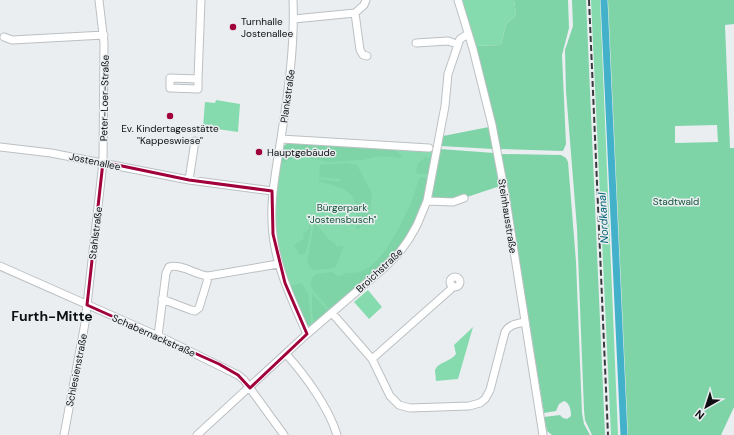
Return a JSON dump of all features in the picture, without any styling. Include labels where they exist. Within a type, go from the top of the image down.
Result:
[{"type":"street","name":"Peter-Loer-Straße","points":[[99,0],[104,35],[103,162]]},
{"type":"street","points":[[198,80],[201,0]]},
{"type":"street","name":"Plankstraße","points":[[293,0],[294,19],[291,60],[281,139],[272,191],[272,219],[278,264],[307,334]]},
{"type":"street","points":[[294,19],[355,13],[360,10],[366,0]]},
{"type":"street","name":"Steinhausstraße","points":[[458,0],[492,125],[505,194],[543,435]]},
{"type":"street","points":[[355,13],[360,50],[367,56]]},
{"type":"street","name":"Broichstraße","points":[[197,435],[250,388],[307,334],[385,267],[410,239],[427,201],[445,106],[448,74],[460,39],[468,34]]},
{"type":"street","points":[[4,37],[12,40],[104,35]]},
{"type":"street","points":[[416,42],[448,40],[458,44]]},
{"type":"street","points":[[281,139],[429,148]]},
{"type":"street","points":[[189,180],[194,141]]},
{"type":"street","name":"Jostenallee","points":[[0,147],[51,152],[189,180],[272,191]]},
{"type":"street","name":"Stahlstraße","points":[[87,305],[103,162]]},
{"type":"street","points":[[427,201],[453,202],[464,198]]},
{"type":"street","points":[[158,336],[166,273],[169,267],[175,266],[203,276],[208,276],[278,264]]},
{"type":"street","name":"Schabernackstraße","points":[[0,266],[158,336],[238,374],[284,435]]},
{"type":"street","points":[[162,299],[195,311],[199,308],[208,282],[208,276]]},
{"type":"street","points":[[372,359],[453,286]]},
{"type":"street","name":"Schlesienstraße","points":[[64,435],[87,305]]},
{"type":"street","points":[[332,313],[372,359],[390,396],[399,405],[410,408],[475,405],[485,400],[490,390],[505,332],[508,327],[513,324],[525,322]]},
{"type":"street","points":[[286,354],[316,394],[337,435]]},
{"type":"highlighted area","points":[[103,162],[189,180],[272,191],[273,234],[285,283],[307,334],[250,388],[238,375],[219,364],[87,305]]},
{"type":"green space","points":[[462,0],[514,0],[516,15],[506,24],[501,45],[476,46]]},
{"type":"green space","points":[[514,0],[568,0],[569,28],[562,55],[566,144],[563,151],[500,149],[496,126],[476,46],[501,45],[506,24],[516,15]]},
{"type":"green space","points":[[572,0],[586,0],[605,435],[592,435],[585,420],[584,410],[577,228],[566,91],[565,50],[573,26]]},
{"type":"green space","points":[[591,0],[600,0],[618,435],[611,435]]},
{"type":"green space","name":"Stadtwald","points":[[608,0],[734,0],[734,24],[725,25],[730,148],[734,148],[734,407],[721,435],[628,435]],"holes":[[[717,125],[718,142],[675,143],[675,126]]]},
{"type":"green space","points":[[216,100],[240,104],[238,132],[203,127],[205,102],[215,103]]},
{"type":"green space","points":[[489,127],[493,149],[441,146],[443,136]]},
{"type":"green space","name":"Bürgerpark \"Jostensbusch\"","points":[[289,142],[435,150],[424,203],[397,251],[312,326],[306,324],[294,295],[280,251],[275,220],[276,190],[284,146]]},
{"type":"green space","points":[[289,142],[393,148],[402,156],[402,158],[379,156],[363,160],[329,162],[298,156],[281,163],[284,146]]},
{"type":"green space","points":[[440,149],[494,153],[500,186],[467,197],[454,199],[431,198]]},
{"type":"green space","points":[[501,154],[561,155],[566,158],[568,162],[576,262],[582,413],[584,424],[590,435],[552,435],[547,431],[544,417],[560,415],[567,419],[571,416],[571,412],[569,405],[564,401],[559,404],[556,411],[544,413]]},
{"type":"green space","points":[[426,157],[432,159],[430,174],[417,174],[416,170],[418,163]]},
{"type":"green space","points":[[347,163],[357,165],[372,193],[370,213],[358,230],[356,229],[356,208],[351,195],[346,190],[339,187],[319,182],[319,179],[340,182],[340,179],[319,177],[320,165]]},
{"type":"green space","points":[[420,177],[429,178],[421,211],[409,235],[390,260],[331,311],[312,289],[310,281],[312,281],[312,278],[316,274],[332,272],[339,276],[346,273],[359,272],[372,265],[386,249],[404,218]]},
{"type":"green space","points":[[310,223],[310,235],[305,254],[300,255],[294,245],[304,239],[303,234],[309,229]]},
{"type":"green space","points":[[314,224],[318,226],[328,239],[336,244],[336,246],[344,246],[335,268],[314,270],[307,262]]},
{"type":"green space","points":[[301,283],[308,293],[311,326],[306,324],[290,286]]},
{"type":"green space","points":[[368,290],[382,307],[369,319],[354,302]]},
{"type":"green space","points":[[312,293],[329,312],[314,324],[312,314]]},
{"type":"green space","points":[[473,327],[458,379],[436,381],[435,370],[437,367],[456,354],[454,345]]},
{"type":"waterway","name":"Nordkanal","points":[[604,0],[624,435]]},
{"type":"railway","points":[[589,0],[608,435]]},
{"type":"place","name":"Turnhalle Jostenallee","points":[[233,27]]},
{"type":"place","name":"Ev. Kindertagesstätte \"Kappeswiese\"","points":[[170,116]]},
{"type":"place","name":"Hauptgebäude","points":[[259,152]]},
{"type":"district","name":"Furth-Mitte","points":[[52,316]]}]
